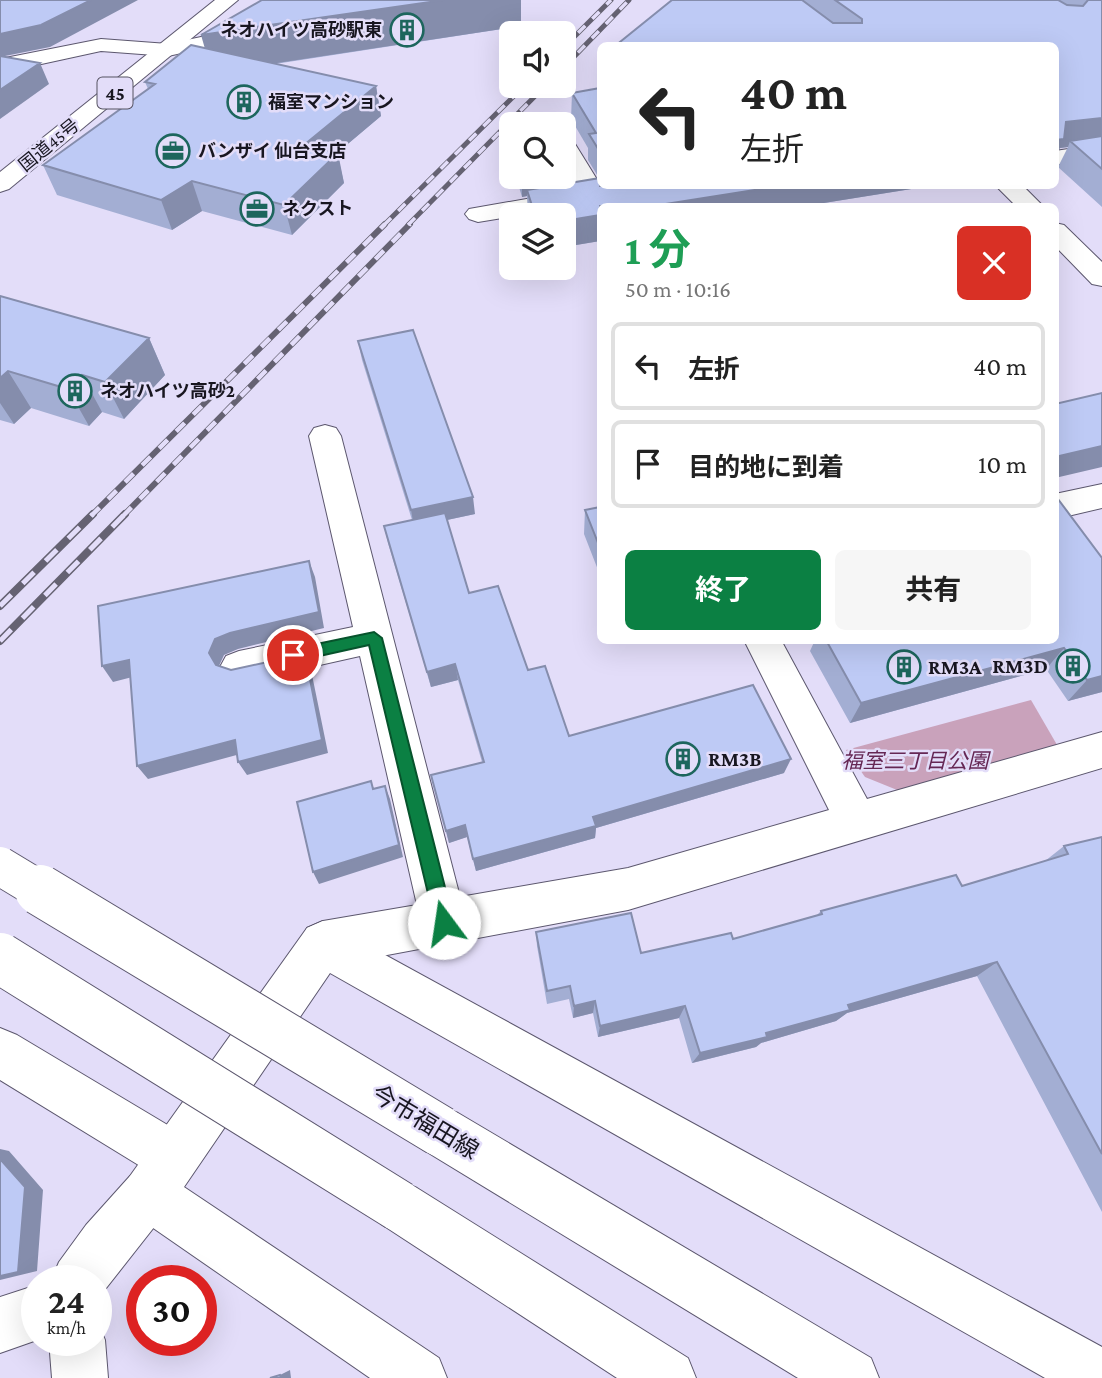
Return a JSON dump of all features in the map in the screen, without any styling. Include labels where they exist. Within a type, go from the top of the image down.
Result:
[{"type":"main road","name":"45","points":[[105,71],[196,0]]},
{"type":"main road","name":"国道45号","points":[[0,184],[228,0]]},
{"type":"main road","points":[[0,66],[101,46],[168,50],[274,28]]},
{"type":"main road","points":[[10,44],[41,58]]},
{"type":"main road","points":[[1059,157],[1102,150]]},
{"type":"main road","points":[[576,164],[594,195]]},
{"type":"main road","points":[[478,214],[631,189]]},
{"type":"main road","points":[[1012,189],[1027,203]]},
{"type":"main road","points":[[1059,235],[1102,278]]},
{"type":"main road","points":[[325,436],[444,923]]},
{"type":"main road","points":[[1059,506],[1102,496]]},
{"type":"main road","points":[[239,667],[374,638]]},
{"type":"main road","points":[[764,644],[857,822]]},
{"type":"main road","points":[[90,1265],[161,1176],[323,944],[628,889],[1102,750]]},
{"type":"main road","name":"今市福田線","points":[[0,866],[851,1378]]},
{"type":"main road","points":[[323,944],[1101,1378]]},
{"type":"main road","points":[[0,958],[399,1206],[668,1378]]},
{"type":"main road","points":[[0,1052],[419,1378]]},
{"type":"main road","points":[[0,1325],[21,1318]]},
{"type":"main road","points":[[78,1356],[80,1378]]},
{"type":"green space","name":"福室三丁目公園","points":[[1031,700],[1060,750],[907,794],[865,777],[846,750]]},
{"type":"building","points":[[0,0],[91,0],[41,25],[0,34]]},
{"type":"building","points":[[262,0],[444,0],[201,35]]},
{"type":"building","points":[[672,0],[802,0],[833,23],[862,23],[862,19],[835,0],[1058,0],[1067,5],[1083,6],[1088,0],[1102,0],[1102,118],[1066,122],[1064,139],[1059,140],[1059,42],[620,42]]},
{"type":"building","points":[[191,45],[376,86],[304,145],[338,153],[284,205],[192,181],[161,200],[43,165],[155,84],[145,82]]},
{"type":"building","points":[[0,56],[40,63],[0,90]]},
{"type":"building","points":[[597,89],[597,147],[589,134],[596,133],[575,98],[576,92]]},
{"type":"building","points":[[1102,136],[1102,169],[1070,141]]},
{"type":"building","points":[[597,178],[597,189],[761,189],[672,203],[597,203],[597,216],[576,219],[576,203],[531,203],[527,190],[576,189],[576,182]]},
{"type":"building","points":[[0,296],[149,338],[105,382],[82,375],[68,389],[8,371],[0,378]]},
{"type":"building","points":[[413,330],[473,497],[411,510],[358,341]]},
{"type":"building","points":[[1102,393],[1102,446],[1059,456],[1059,403]]},
{"type":"building","points":[[1059,500],[1102,558],[1102,676],[1087,680],[1064,648],[861,703],[828,644],[1059,644]]},
{"type":"building","points":[[597,508],[597,540],[585,510]]},
{"type":"building","points":[[445,513],[469,593],[498,586],[528,670],[545,666],[569,736],[753,685],[791,759],[593,817],[596,826],[473,859],[465,825],[446,831],[431,775],[484,762],[455,664],[427,672],[384,526]]},
{"type":"building","points":[[309,561],[319,612],[230,633],[215,639],[209,653],[216,665],[231,670],[305,654],[322,740],[238,762],[235,740],[137,766],[129,660],[102,666],[98,606]]},
{"type":"building","points":[[371,781],[373,789],[385,786],[399,845],[313,872],[297,802]]},
{"type":"building","points":[[1102,837],[1102,1154],[997,962],[848,1005],[850,1010],[766,1033],[767,1037],[700,1053],[685,1006],[600,1026],[595,1001],[574,1006],[570,986],[547,991],[536,932],[631,913],[641,953],[731,933],[733,939],[822,914],[821,911],[956,875],[962,886],[1068,854],[1064,846]]},
{"type":"building","points":[[0,1159],[25,1187],[18,1272],[0,1276]]},
{"type":"railway","points":[[576,35],[611,0]]},
{"type":"railway","points":[[576,55],[629,0]]},
{"type":"railway","points":[[384,225],[512,98]]},
{"type":"railway","points":[[408,225],[533,98]]},
{"type":"railway","points":[[91,516],[385,224]]},
{"type":"railway","points":[[123,516],[410,224]]},
{"type":"railway","points":[[0,606],[93,514]]},
{"type":"railway","points":[[0,641],[125,514]]},
{"type":"place","name":"ネオハイツ高砂駅東","points":[[407,30]]},
{"type":"place","name":"福室マンション","points":[[244,102]]},
{"type":"place","name":"バンザイ 仙台支店","points":[[173,151]]},
{"type":"place","name":"ネクスト","points":[[257,209]]},
{"type":"place","name":"ネオハイツ高砂2","points":[[75,391]]},
{"type":"place","name":"RM3D","points":[[1073,666]]},
{"type":"place","name":"RM3A","points":[[904,667]]},
{"type":"place","name":"RM3B","points":[[683,759]]},
{"type":"route","points":[[293,655],[374,638],[444,923]]}]
